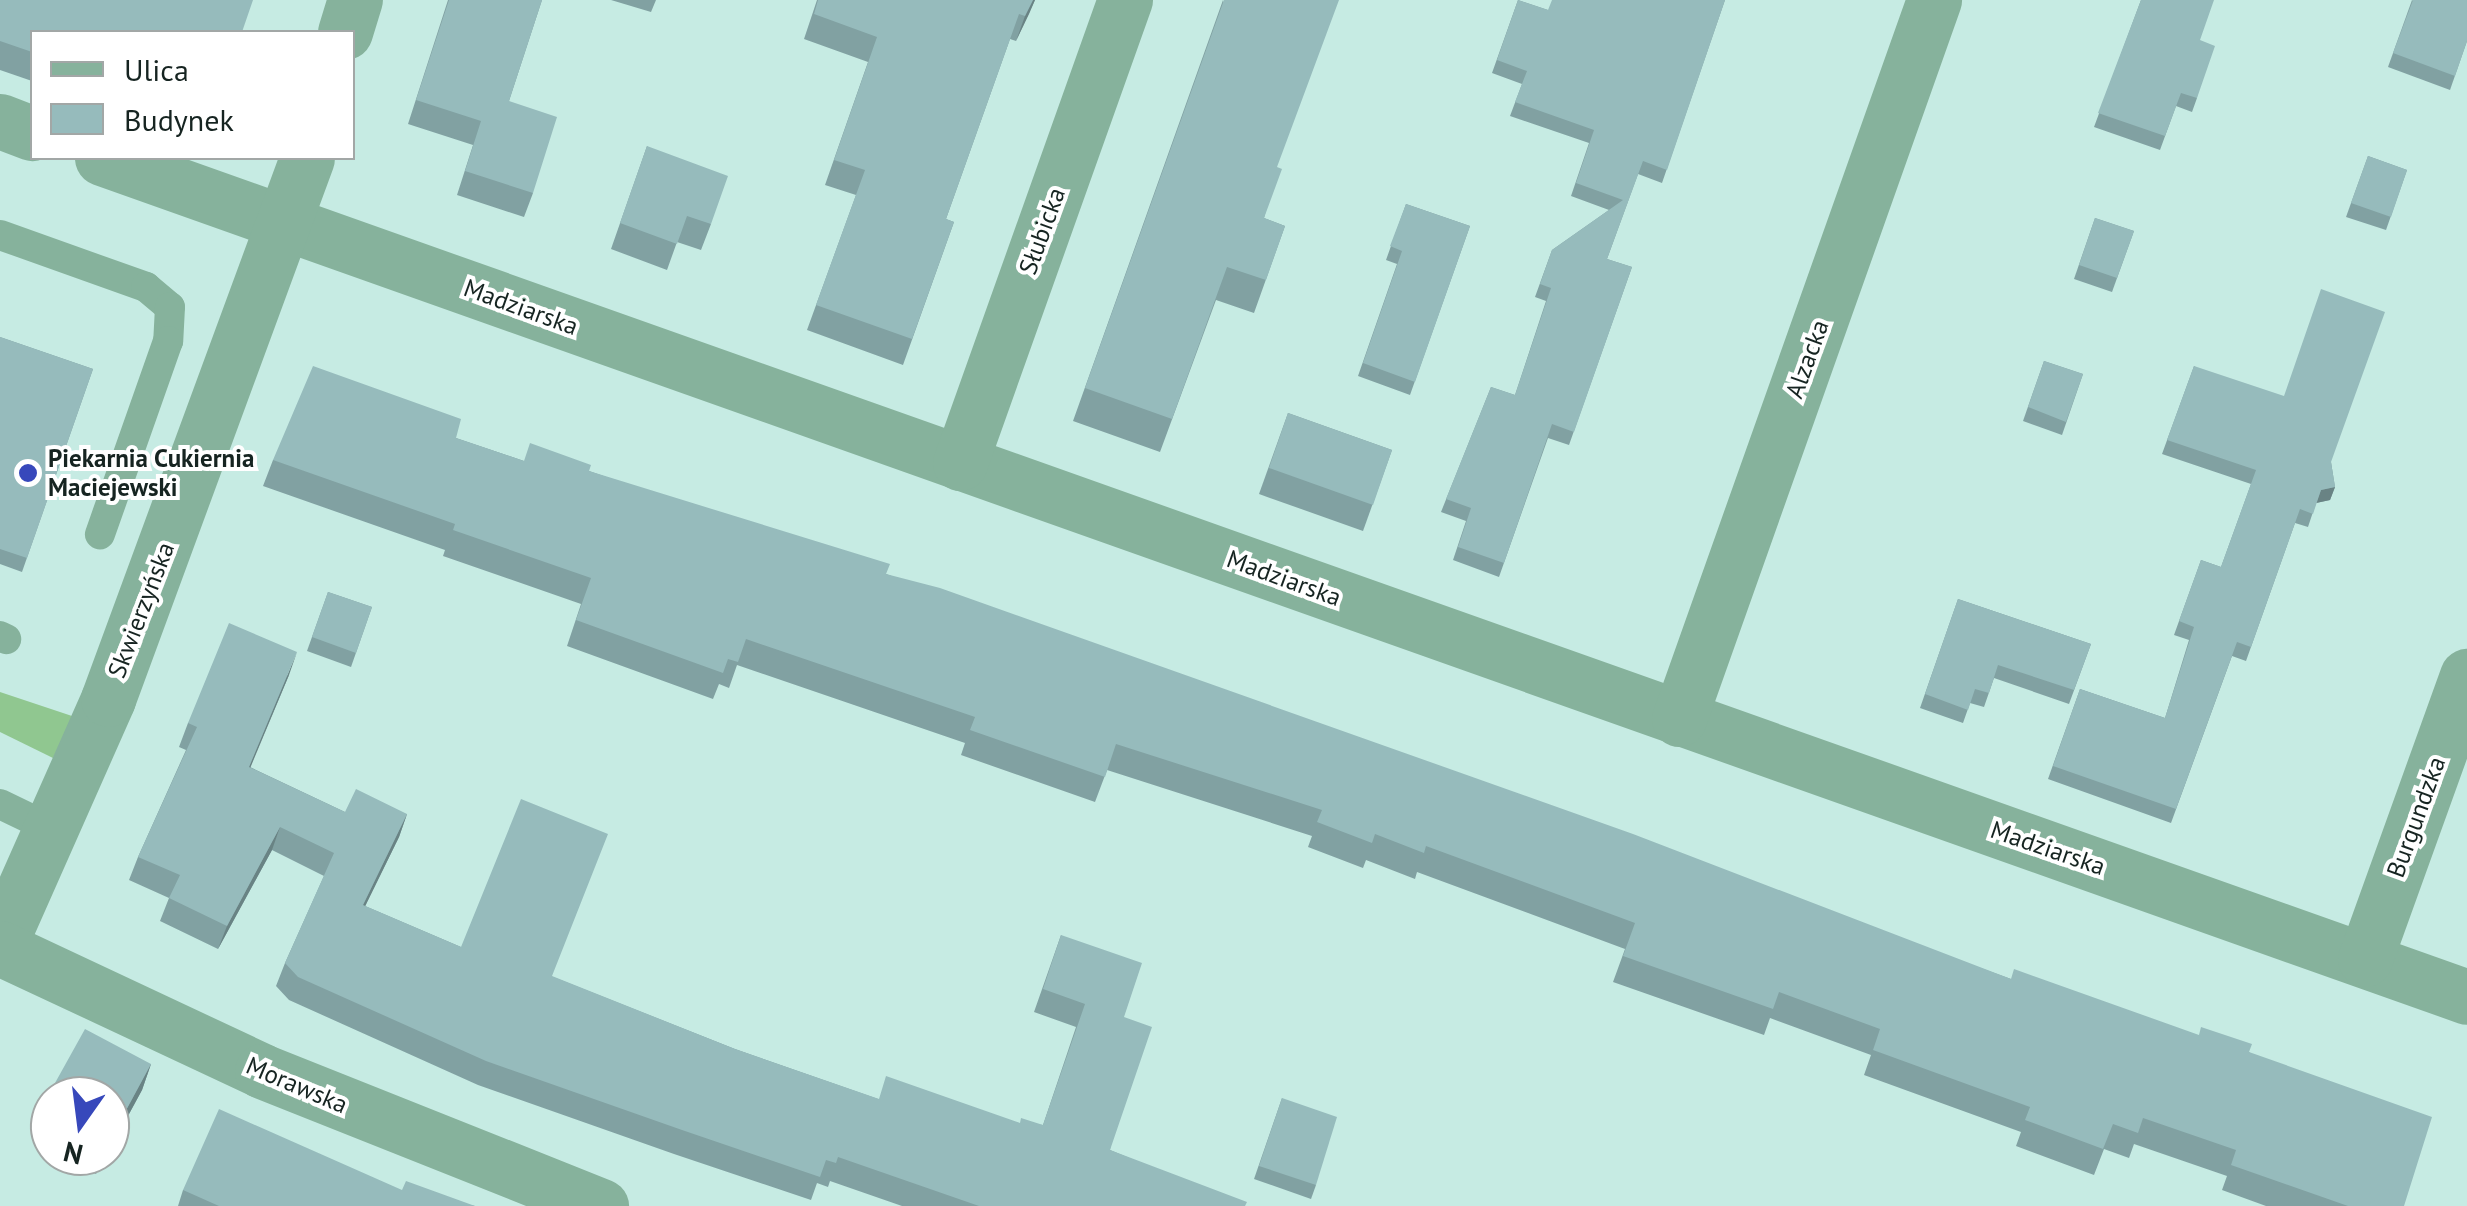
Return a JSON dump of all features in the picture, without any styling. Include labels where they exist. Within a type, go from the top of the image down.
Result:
[{"type":"street","points":[[346,30],[355,0]]},
{"type":"street","name":"Słubicka","points":[[960,463],[1125,0]]},
{"type":"street","name":"Alzacka","points":[[1680,719],[1934,0]]},
{"type":"street","points":[[0,121],[30,132]]},
{"type":"street","name":"Madziarska","points":[[108,160],[2467,997]]},
{"type":"street","name":"Skwierzyńska","points":[[0,946],[52,829],[287,223],[306,160]]},
{"type":"street","name":"Burgundzka","points":[[2366,959],[2467,676]]},
{"type":"street","name":"Morawska","points":[[0,946],[262,1071],[601,1206]]},
{"type":"lane","points":[[0,236],[146,287],[170,307],[168,341],[100,534]]},
{"type":"lane","points":[[0,804],[52,829]]},
{"type":"green space","points":[[0,692],[75,717],[53,758],[0,732]]},
{"type":"building","points":[[0,0],[253,0],[243,30],[30,30],[30,51],[0,41]]},
{"type":"building","points":[[449,0],[542,0],[509,101],[557,117],[533,193],[465,171],[481,121],[416,100]]},
{"type":"building","points":[[818,0],[1033,0],[1025,16],[1019,14],[946,219],[954,222],[912,339],[816,305],[865,170],[834,160],[877,37],[814,14]]},
{"type":"building","points":[[1224,0],[1339,0],[1277,167],[1282,169],[1264,218],[1285,226],[1266,280],[1227,267],[1172,419],[1085,388]]},
{"type":"building","points":[[1518,0],[1548,10],[1552,0],[1725,0],[1667,170],[1643,161],[1607,259],[1632,267],[1574,432],[1552,424],[1504,563],[1458,547],[1471,508],[1446,499],[1491,387],[1515,395],[1551,288],[1540,284],[1552,250],[1623,200],[1576,183],[1594,130],[1515,102],[1527,71],[1497,60]]},
{"type":"building","points":[[2141,0],[2214,0],[2200,40],[2215,46],[2197,98],[2181,93],[2165,136],[2098,113]]},
{"type":"building","points":[[2413,0],[2467,0],[2467,41],[2455,76],[2393,53]]},
{"type":"building","points":[[647,146],[728,176],[711,224],[687,216],[677,244],[620,223]]},
{"type":"building","points":[[2368,156],[2407,170],[2391,217],[2351,203]]},
{"type":"building","points":[[1406,204],[1470,226],[1415,382],[1363,363],[1402,251],[1390,246]]},
{"type":"building","points":[[2095,218],[2134,231],[2117,278],[2079,265]]},
{"type":"building","points":[[2321,289],[2385,312],[2331,462],[2335,487],[2321,490],[2313,514],[2300,509],[2251,647],[2237,642],[2176,809],[2053,766],[2080,689],[2165,718],[2194,627],[2179,621],[2201,560],[2221,567],[2256,470],[2167,440],[2194,366],[2284,396]]},
{"type":"building","name":"Piekarnia Cukiernia Maciejewski","points":[[0,337],[93,369],[27,558],[0,549]]},
{"type":"building","points":[[2044,361],[2083,374],[2066,422],[2028,407]]},
{"type":"building","points":[[313,366],[461,419],[456,438],[524,461],[530,443],[591,465],[589,471],[890,564],[886,574],[940,588],[1633,834],[2011,979],[2014,969],[2199,1035],[2201,1027],[2252,1044],[2249,1052],[2432,1117],[2404,1206],[2348,1206],[2231,1165],[2236,1150],[2143,1118],[2138,1133],[2113,1124],[2103,1149],[2025,1120],[2030,1107],[1873,1050],[1880,1029],[1779,992],[1773,1009],[1623,956],[1635,923],[1426,846],[1424,853],[1375,834],[1372,843],[1317,822],[1322,810],[1116,744],[1105,777],[970,730],[975,717],[746,639],[738,662],[728,659],[723,673],[576,620],[591,578],[453,530],[455,524],[273,460]]},
{"type":"building","points":[[1288,413],[1392,450],[1373,505],[1269,468]]},
{"type":"building","points":[[328,592],[372,607],[356,653],[312,637]]},
{"type":"building","points":[[1958,599],[2091,644],[2074,690],[1998,665],[1989,693],[1975,689],[1968,710],[1925,694]]},
{"type":"building","points":[[229,623],[297,652],[249,767],[345,812],[356,789],[407,814],[363,905],[461,947],[521,799],[608,834],[552,976],[735,1049],[879,1099],[886,1076],[1020,1123],[1021,1118],[1043,1125],[1085,1004],[1043,989],[1061,935],[1142,963],[1124,1017],[1152,1027],[1110,1150],[1247,1202],[1245,1206],[979,1206],[838,1157],[836,1163],[826,1160],[820,1177],[486,1061],[298,977],[285,963],[334,853],[280,827],[227,926],[169,898],[180,875],[138,857],[197,727],[188,723]]},
{"type":"building","points":[[85,1029],[151,1064],[130,1103],[130,1076],[59,1076]]},
{"type":"building","points":[[1282,1098],[1337,1117],[1316,1185],[1259,1166]]},
{"type":"building","points":[[219,1109],[402,1190],[406,1181],[475,1206],[219,1206],[183,1190]]},
{"type":"place","name":"Piekarnia Cukiernia Maciejewski","points":[[28,473]]}]
